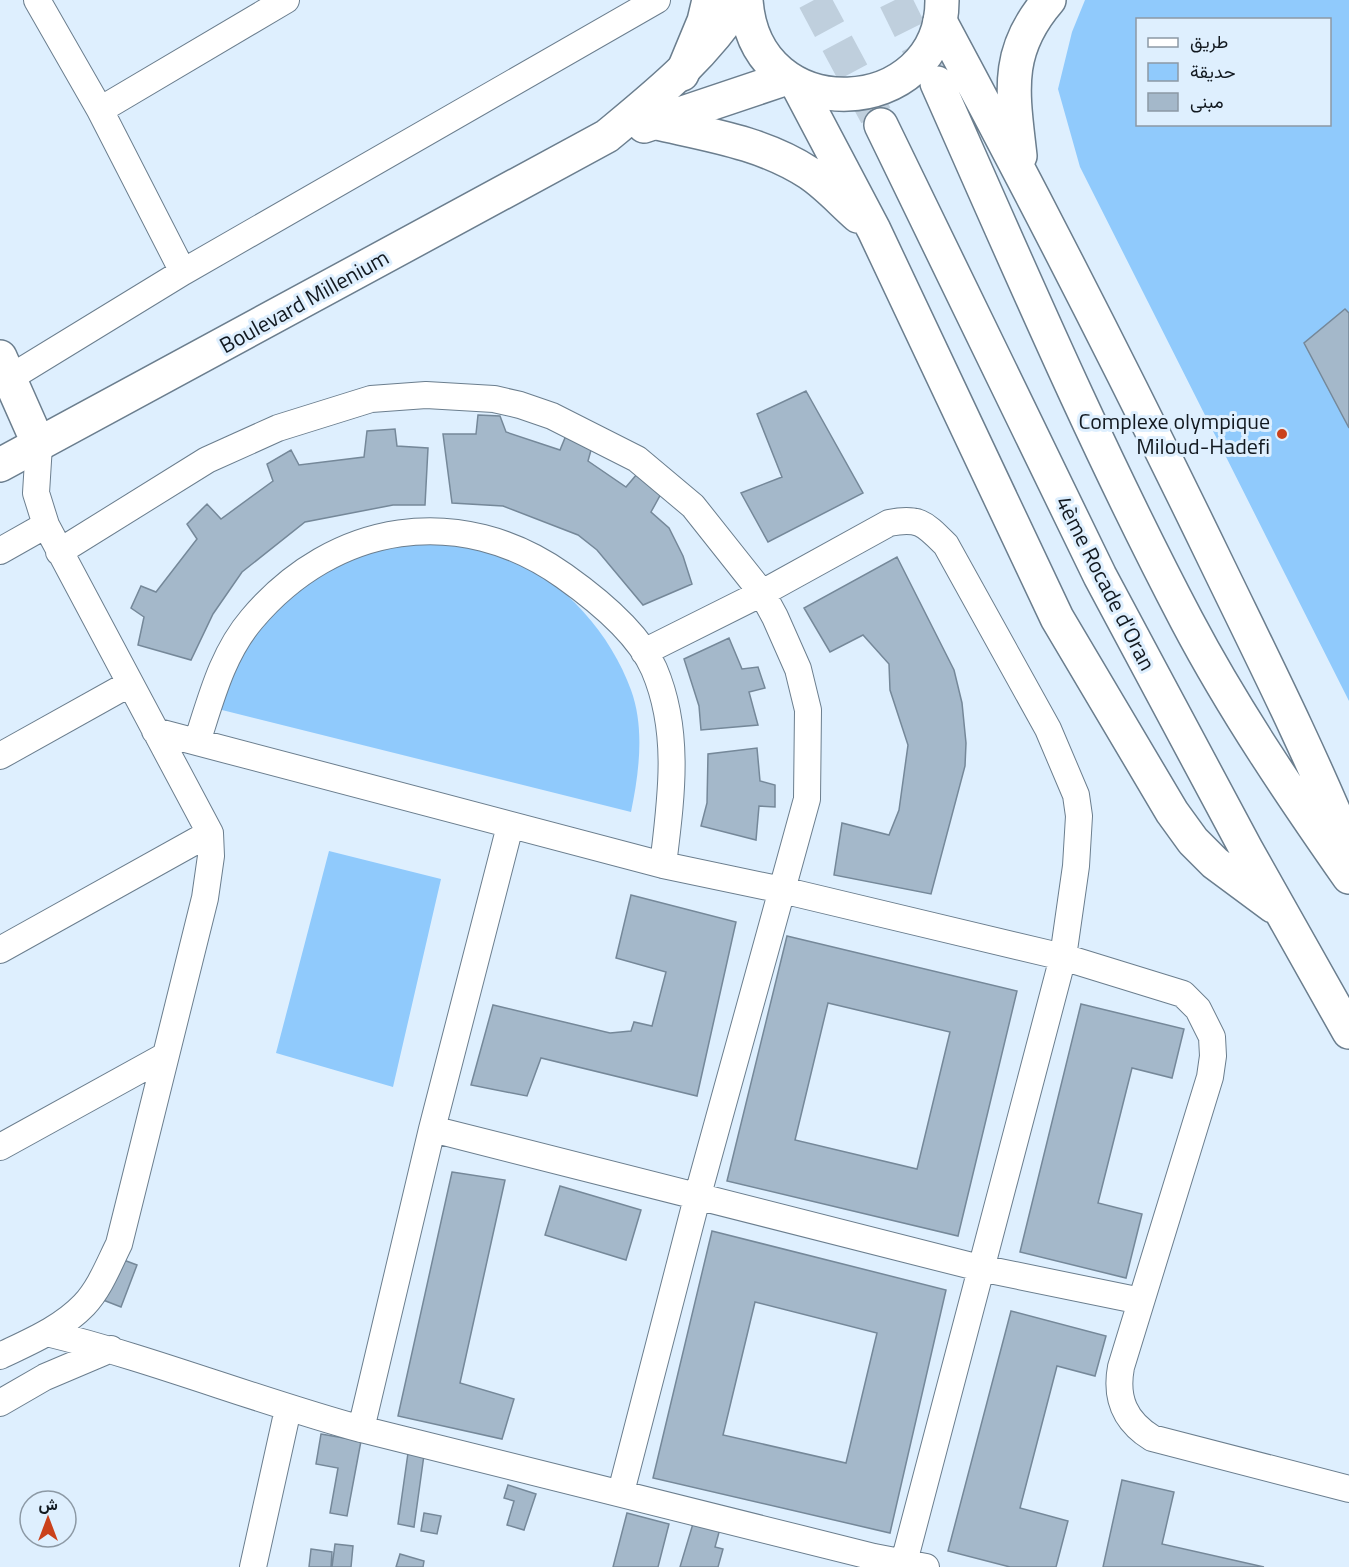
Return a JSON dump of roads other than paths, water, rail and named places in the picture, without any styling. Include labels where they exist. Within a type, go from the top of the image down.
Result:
[{"type":"main road","points":[[682,74],[704,21],[709,0]]},
{"type":"main road","points":[[607,136],[682,74],[720,32],[741,0]]},
{"type":"main road","points":[[746,0],[747,18],[755,41],[769,61],[792,81],[825,94],[855,96],[884,88],[909,72],[928,49],[947,9]]},
{"type":"main road","points":[[1023,176],[1014,105],[1015,66],[1021,40],[1034,18],[1049,0]]},
{"type":"main road","points":[[947,9],[1023,176],[1170,466],[1319,774],[1349,848]]},
{"type":"main road","points":[[607,136],[792,81]]},
{"type":"main road","points":[[792,81],[874,230],[1052,608],[1114,716],[1193,841],[1215,864],[1285,915]]},
{"type":"main road","points":[[937,83],[1100,444],[1188,622],[1273,768],[1349,877]]},
{"type":"main road","points":[[657,123],[736,140],[788,160],[812,175],[874,230]]},
{"type":"main road","name":"4ème Rocade d'Oran","points":[[881,125],[1100,576],[1246,849],[1349,1032]]},
{"type":"main road","name":"Boulevard Millenium","points":[[3,455],[39,445],[607,136]]},
{"type":"main road","points":[[4,373],[39,445]]},
{"type":"street","points":[[37,0],[100,110],[183,272]]},
{"type":"street","points":[[100,110],[286,0]]},
{"type":"street","points":[[4,373],[657,0]]},
{"type":"street","points":[[59,552],[207,460],[278,428],[371,399],[426,395],[471,397],[494,399],[552,416],[638,459],[693,506],[762,593],[798,669],[808,710],[807,799],[698,1197],[621,1492]]},
{"type":"street","points":[[0,1356],[47,1333],[84,1305],[96,1288],[119,1244],[205,898],[211,856],[210,833],[46,525],[36,493],[39,445]]},
{"type":"street","points":[[3,455],[36,493]]},
{"type":"street","points":[[47,1333],[111,1349],[288,1409],[361,1429],[621,1492],[873,1562],[915,1564],[980,1268],[1064,957],[1076,866],[1079,816],[1076,795],[1048,729],[945,545],[920,522],[903,520],[889,523],[762,593],[644,652]]},
{"type":"street","points":[[0,551],[46,525]]},
{"type":"street","points":[[197,742],[222,666],[251,620],[280,589],[325,559],[373,538],[419,530],[476,534],[538,557],[599,601],[644,652],[654,669],[670,720],[672,786],[663,865]]},
{"type":"street","points":[[0,756],[129,684]]},
{"type":"street","points":[[155,731],[663,865],[782,890],[1064,957],[1183,994],[1198,1009],[1214,1046],[1210,1077],[1141,1301],[1118,1384],[1120,1401],[1127,1416],[1138,1429],[1152,1438],[1349,1489]]},
{"type":"street","points":[[361,1429],[432,1129],[510,826]]},
{"type":"street","points":[[0,950],[210,833]]},
{"type":"street","points":[[0,1147],[165,1056]]},
{"type":"street","points":[[432,1129],[980,1268],[1141,1301]]},
{"type":"street","points":[[0,1403],[45,1377],[111,1349]]},
{"type":"street","points":[[253,1567],[288,1409]]},
{"type":"tunnel","points":[[814,0],[881,125]]},
{"type":"tunnel","points":[[895,0],[934,79]]},
{"type":"place","name":"Complexe olympique Miloud-Hadefi","points":[[1282,434]]}]
